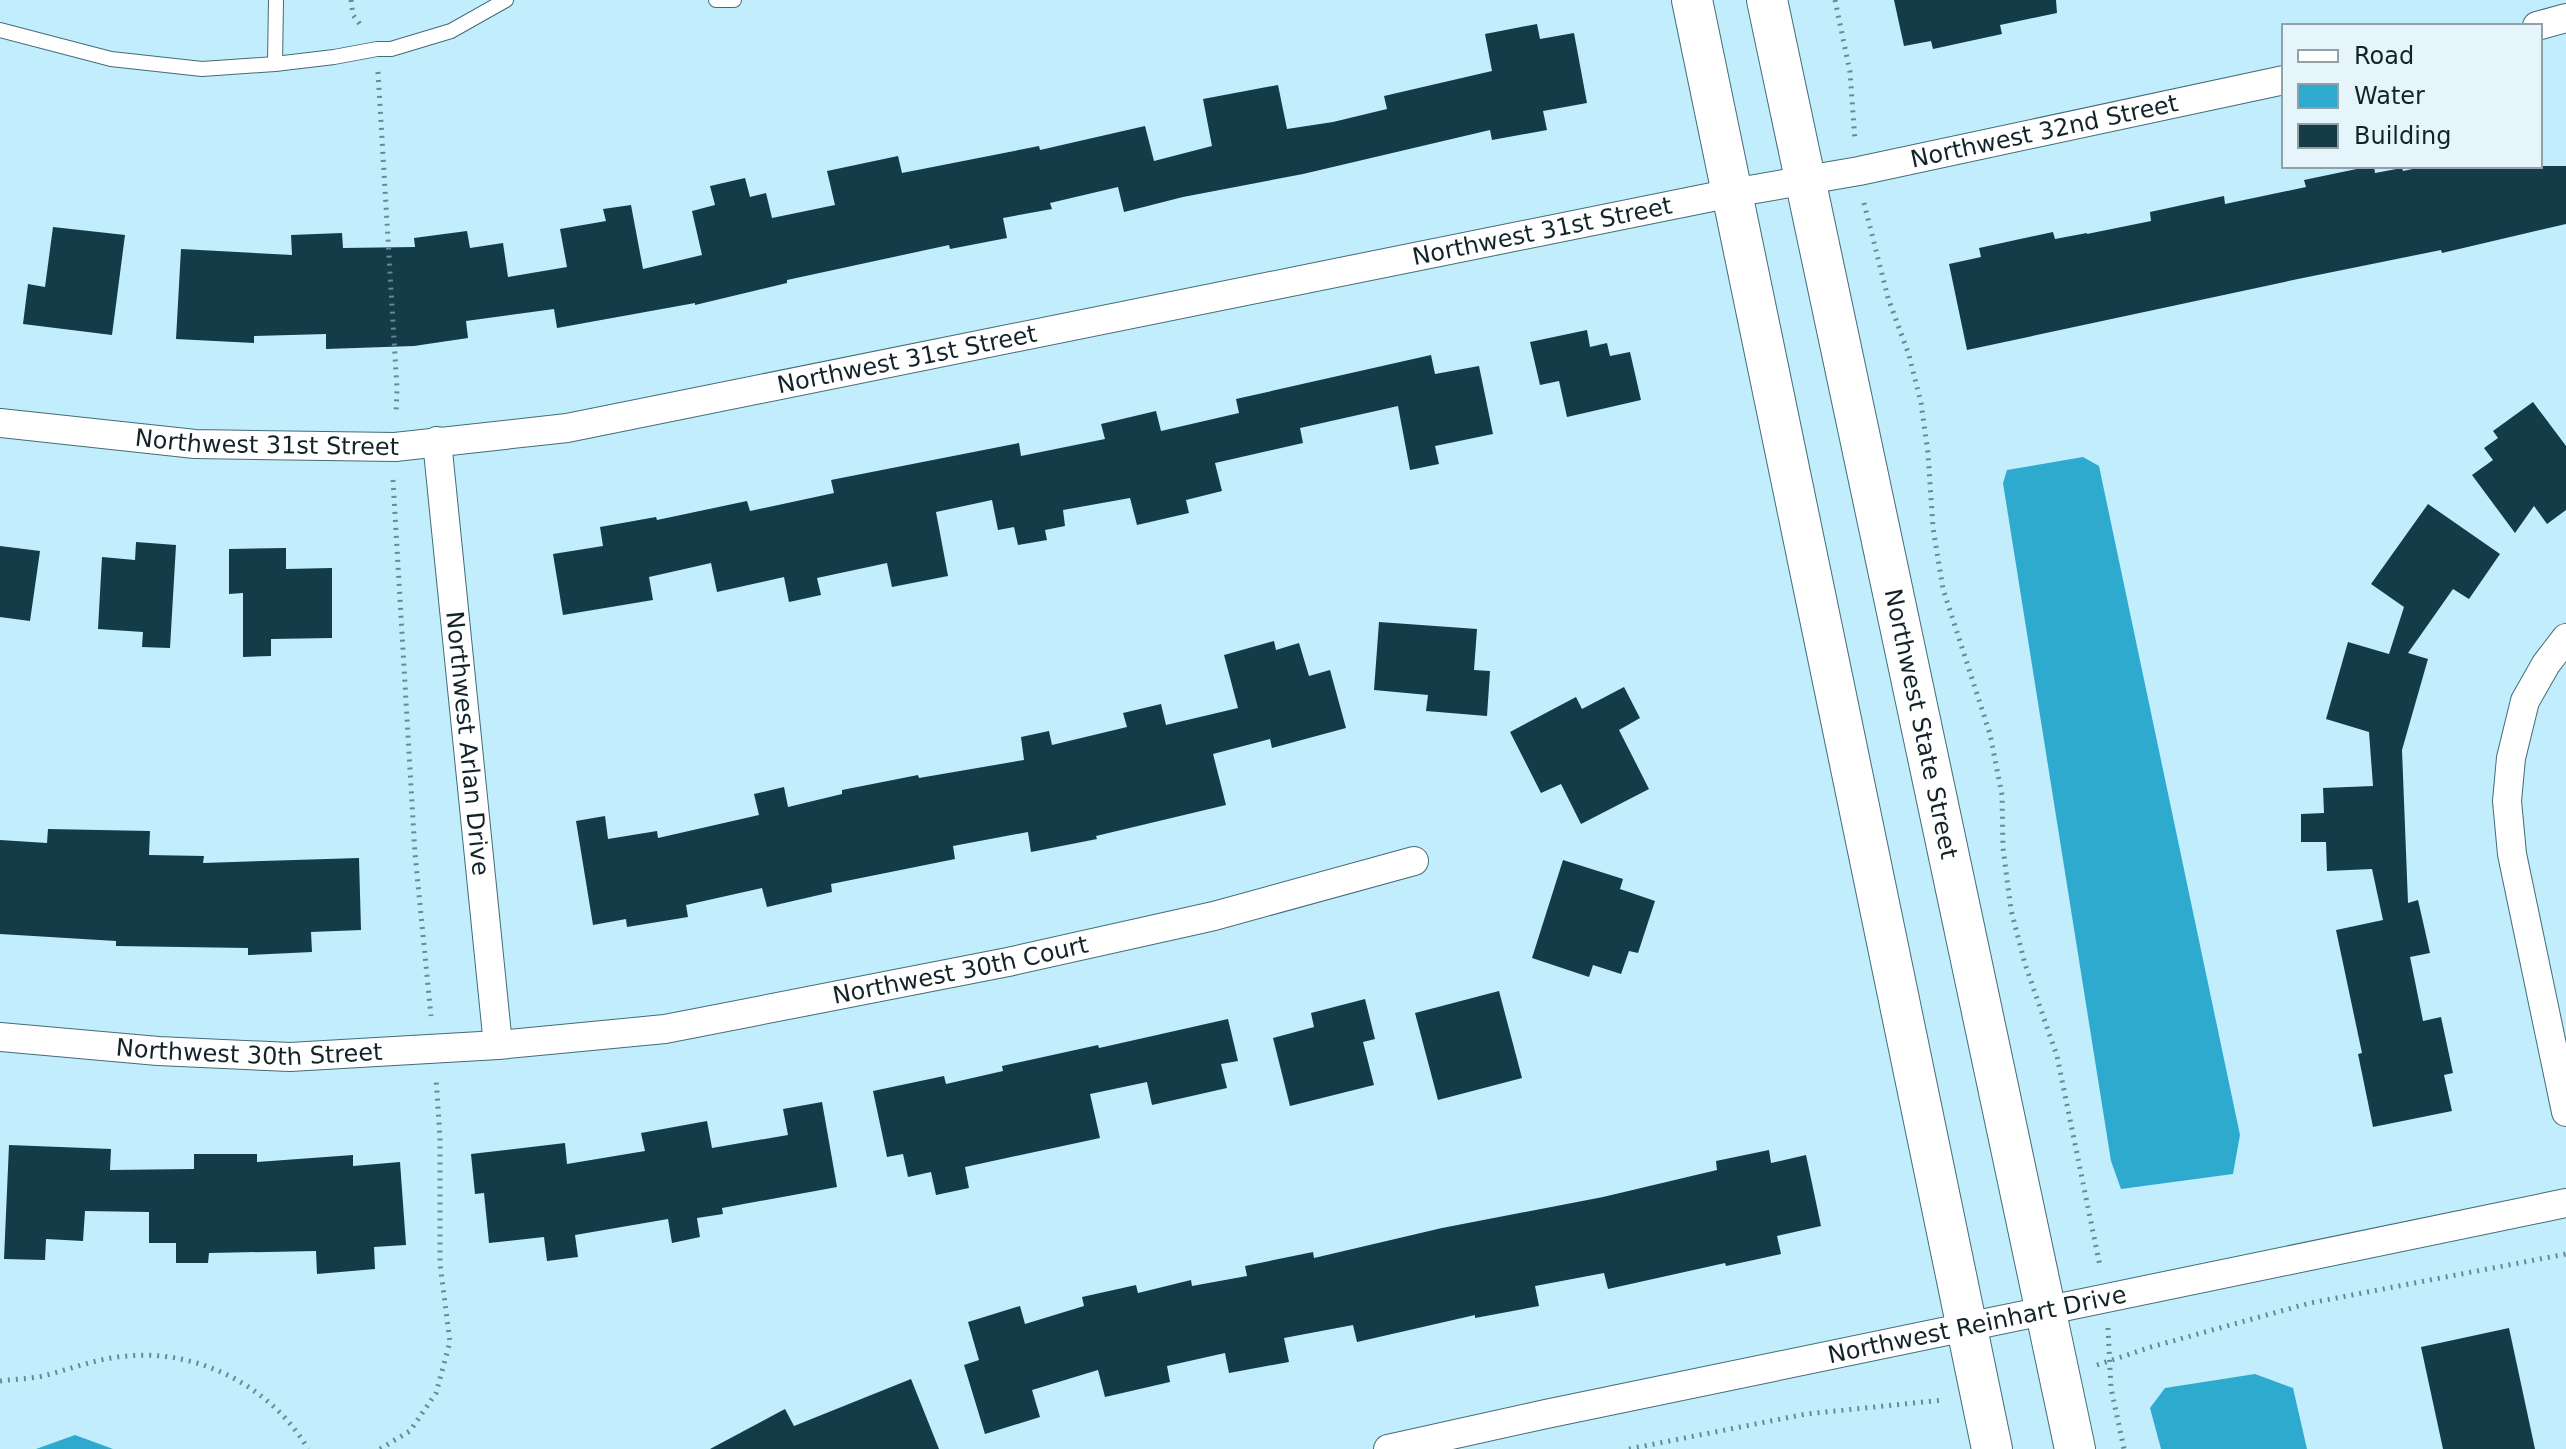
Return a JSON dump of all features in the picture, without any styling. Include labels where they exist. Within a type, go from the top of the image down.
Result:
[{"type":"main road","points":[[1692,0],[1992,1449]]},
{"type":"main road","name":"Northwest State Street","points":[[1767,0],[2075,1449]]},
{"type":"street","points":[[2542,25],[2566,18]]},
{"type":"street","name":"Northwest 32nd Street","points":[[1804,182],[2282,80]]},
{"type":"street","name":"Northwest 31st Street","points":[[0,423],[195,444],[395,447],[567,428],[1732,193],[1804,182]]},
{"type":"street","name":"Northwest Arlan Drive","points":[[437,441],[498,1045]]},
{"type":"street","points":[[2566,638],[2546,664],[2525,701],[2511,758],[2507,801],[2512,854],[2566,1112]]},
{"type":"street","name":"Northwest 30th Court","points":[[498,1045],[665,1029],[1008,962],[1214,916],[1414,861]]},
{"type":"street","name":"Northwest 30th Street","points":[[0,1037],[158,1051],[290,1057],[498,1045]]},
{"type":"street","name":"Northwest Reinhart Drive","points":[[1388,1449],[2566,1203]]},
{"type":"lane","points":[[275,64],[276,0]]},
{"type":"lane","points":[[0,30],[111,59],[202,69],[275,64],[391,49],[451,31],[506,0]]},
{"type":"lane","points":[[716,0],[734,0]]},
{"type":"path","points":[[351,0],[353,15],[377,49],[397,389],[393,494],[414,839],[440,1138],[440,1264],[450,1342],[436,1393],[410,1431],[380,1449]]},
{"type":"path","points":[[1835,0],[1850,72],[1859,171],[1875,252],[1909,355],[1921,403],[1933,528],[1943,589],[1990,734],[2002,795],[2003,848],[2011,910],[2025,964],[2057,1056],[2097,1248],[2105,1298],[2111,1388],[2124,1449]]},
{"type":"path","points":[[2059,1374],[2310,1303],[2566,1254]]},
{"type":"path","points":[[0,1381],[39,1377],[126,1356],[155,1355],[189,1360],[254,1390],[299,1433],[308,1449]]},
{"type":"path","points":[[1629,1449],[1806,1414],[1931,1403],[1980,1392]]},
{"type":"water","points":[[2083,457],[2099,466],[2240,1135],[2233,1174],[2121,1189],[2111,1161],[2003,483],[2007,470]]},
{"type":"water","points":[[2255,1374],[2293,1388],[2307,1449],[2161,1449],[2150,1408],[2165,1388]]},
{"type":"water","points":[[75,1435],[113,1449],[36,1449]]},
{"type":"building","points":[[1894,0],[2056,0],[2057,13],[2000,25],[2002,34],[1933,49],[1931,41],[1904,46]]},
{"type":"building","points":[[1537,24],[1540,39],[1574,33],[1587,103],[1543,111],[1547,130],[1492,140],[1490,130],[1124,212],[1118,187],[1050,203],[1052,209],[1003,218],[1007,238],[950,249],[949,245],[787,280],[787,283],[695,305],[557,328],[554,309],[466,321],[468,338],[414,346],[326,349],[326,334],[254,336],[254,343],[176,339],[181,249],[292,255],[291,235],[342,233],[343,248],[415,247],[414,238],[467,231],[470,248],[503,243],[508,277],[567,267],[560,229],[606,221],[603,209],[631,205],[643,269],[702,255],[692,211],[715,205],[710,186],[745,178],[750,197],[766,193],[772,218],[835,205],[827,171],[898,156],[902,173],[1039,146],[1040,150],[1145,126],[1154,161],[1212,146],[1203,99],[1278,85],[1287,129],[1333,122],[1387,109],[1384,96],[1492,71],[1485,34]]},
{"type":"building","points":[[2566,166],[2566,224],[2442,253],[2441,250],[2298,279],[1967,350],[1949,264],[1981,257],[1979,248],[2053,232],[2055,239],[2151,221],[2150,212],[2224,196],[2225,204],[2306,187],[2304,180],[2364,168],[2374,168],[2375,173],[2402,168],[2403,171],[2417,168]]},
{"type":"building","points":[[53,227],[125,235],[112,335],[23,324],[28,284],[45,287]]},
{"type":"building","points":[[1587,330],[1590,347],[1607,343],[1610,356],[1630,352],[1641,400],[1567,417],[1559,381],[1540,385],[1530,342]]},
{"type":"building","points":[[1431,355],[1435,374],[1479,366],[1493,434],[1435,446],[1439,464],[1410,470],[1398,406],[1300,428],[1303,443],[1215,463],[1222,491],[1186,500],[1189,513],[1137,525],[1130,498],[1063,510],[1065,526],[1045,530],[1047,540],[1018,545],[1014,527],[998,530],[992,500],[936,512],[948,576],[892,587],[887,563],[817,578],[821,595],[789,602],[784,577],[717,592],[711,563],[649,577],[653,600],[563,615],[553,554],[603,546],[600,527],[656,517],[657,520],[747,501],[750,511],[834,493],[831,480],[1019,443],[1021,456],[1105,439],[1101,424],[1156,411],[1161,431],[1239,413],[1236,399]]},
{"type":"building","points":[[2533,402],[2566,446],[2566,510],[2547,524],[2534,506],[2515,533],[2472,475],[2493,460],[2484,448],[2498,438],[2493,431]]},
{"type":"building","points":[[2428,504],[2500,554],[2469,599],[2453,589],[2408,653],[2428,659],[2402,750],[2408,903],[2418,900],[2430,953],[2410,957],[2423,1021],[2441,1017],[2453,1073],[2444,1075],[2452,1111],[2373,1127],[2358,1054],[2362,1053],[2336,930],[2383,920],[2372,869],[2327,871],[2326,842],[2301,842],[2301,814],[2324,813],[2323,788],[2373,786],[2369,732],[2326,719],[2348,642],[2389,654],[2404,607],[2371,584]]},
{"type":"building","points":[[136,542],[176,545],[170,648],[142,647],[143,632],[98,629],[102,557],[135,560]]},
{"type":"building","points":[[0,546],[40,551],[30,621],[0,617]]},
{"type":"building","points":[[286,548],[286,569],[332,568],[332,638],[271,639],[271,656],[243,657],[243,593],[229,594],[229,549]]},
{"type":"building","points":[[1379,622],[1477,629],[1474,670],[1490,671],[1487,716],[1426,711],[1428,695],[1374,690]]},
{"type":"building","points":[[1274,641],[1276,650],[1299,643],[1309,676],[1330,670],[1346,728],[1272,748],[1270,739],[1213,754],[1226,805],[1096,836],[1097,839],[1031,852],[1028,832],[953,846],[955,859],[831,884],[832,892],[767,907],[762,888],[686,905],[688,917],[627,927],[626,919],[593,925],[576,821],[605,816],[608,839],[657,831],[658,838],[759,815],[754,794],[784,787],[788,807],[842,794],[842,790],[918,775],[919,778],[1024,760],[1021,737],[1049,731],[1052,745],[1127,727],[1123,713],[1161,704],[1166,725],[1238,708],[1224,655]]},
{"type":"building","points":[[1624,687],[1640,718],[1619,730],[1649,789],[1581,824],[1561,784],[1541,793],[1510,732],[1576,697],[1582,709]]},
{"type":"building","points":[[48,829],[150,831],[149,855],[204,856],[203,863],[359,858],[361,930],[311,932],[312,952],[248,955],[248,948],[116,946],[116,941],[0,934],[0,840],[47,843]]},
{"type":"building","points":[[1563,860],[1623,879],[1620,889],[1655,901],[1638,953],[1629,951],[1621,974],[1593,965],[1589,977],[1532,958]]},
{"type":"building","points":[[1499,991],[1522,1078],[1438,1100],[1415,1013]]},
{"type":"building","points":[[1365,999],[1375,1039],[1363,1042],[1374,1085],[1290,1106],[1273,1038],[1314,1027],[1311,1013]]},
{"type":"building","points":[[1228,1019],[1238,1061],[1221,1064],[1227,1088],[1152,1105],[1147,1082],[1090,1094],[1100,1138],[965,1167],[969,1188],[936,1195],[931,1172],[908,1177],[903,1154],[887,1157],[873,1091],[944,1076],[946,1084],[1003,1071],[1002,1066]]},
{"type":"building","points":[[822,1102],[837,1187],[722,1208],[723,1214],[697,1218],[700,1237],[672,1243],[668,1219],[575,1235],[578,1257],[547,1261],[544,1237],[489,1243],[484,1193],[475,1194],[471,1154],[565,1143],[567,1164],[645,1151],[641,1133],[707,1121],[712,1148],[788,1135],[783,1109]]},
{"type":"building","points":[[9,1145],[111,1149],[110,1170],[194,1169],[194,1154],[257,1154],[257,1162],[353,1155],[353,1166],[400,1162],[406,1245],[374,1247],[375,1269],[317,1274],[316,1251],[209,1253],[208,1263],[176,1263],[176,1243],[149,1243],[149,1212],[85,1211],[83,1241],[46,1239],[45,1260],[4,1259]]},
{"type":"building","points":[[1769,1150],[1771,1163],[1806,1155],[1821,1226],[1777,1236],[1781,1254],[1608,1289],[1604,1273],[1535,1286],[1539,1306],[1475,1318],[1475,1315],[1357,1342],[1353,1325],[1284,1338],[1289,1362],[1229,1373],[1225,1353],[1167,1366],[1170,1382],[1105,1397],[1098,1370],[1032,1390],[1040,1417],[985,1434],[964,1365],[979,1360],[968,1322],[1020,1306],[1025,1324],[1084,1306],[1082,1297],[1136,1285],[1138,1293],[1191,1280],[1192,1286],[1247,1276],[1245,1266],[1313,1252],[1314,1258],[1442,1228],[1603,1197],[1717,1170],[1716,1161]]},
{"type":"building","points":[[2509,1328],[2535,1449],[2443,1449],[2421,1347]]},
{"type":"building","points":[[911,1379],[939,1449],[710,1449],[785,1409],[794,1426]]}]
